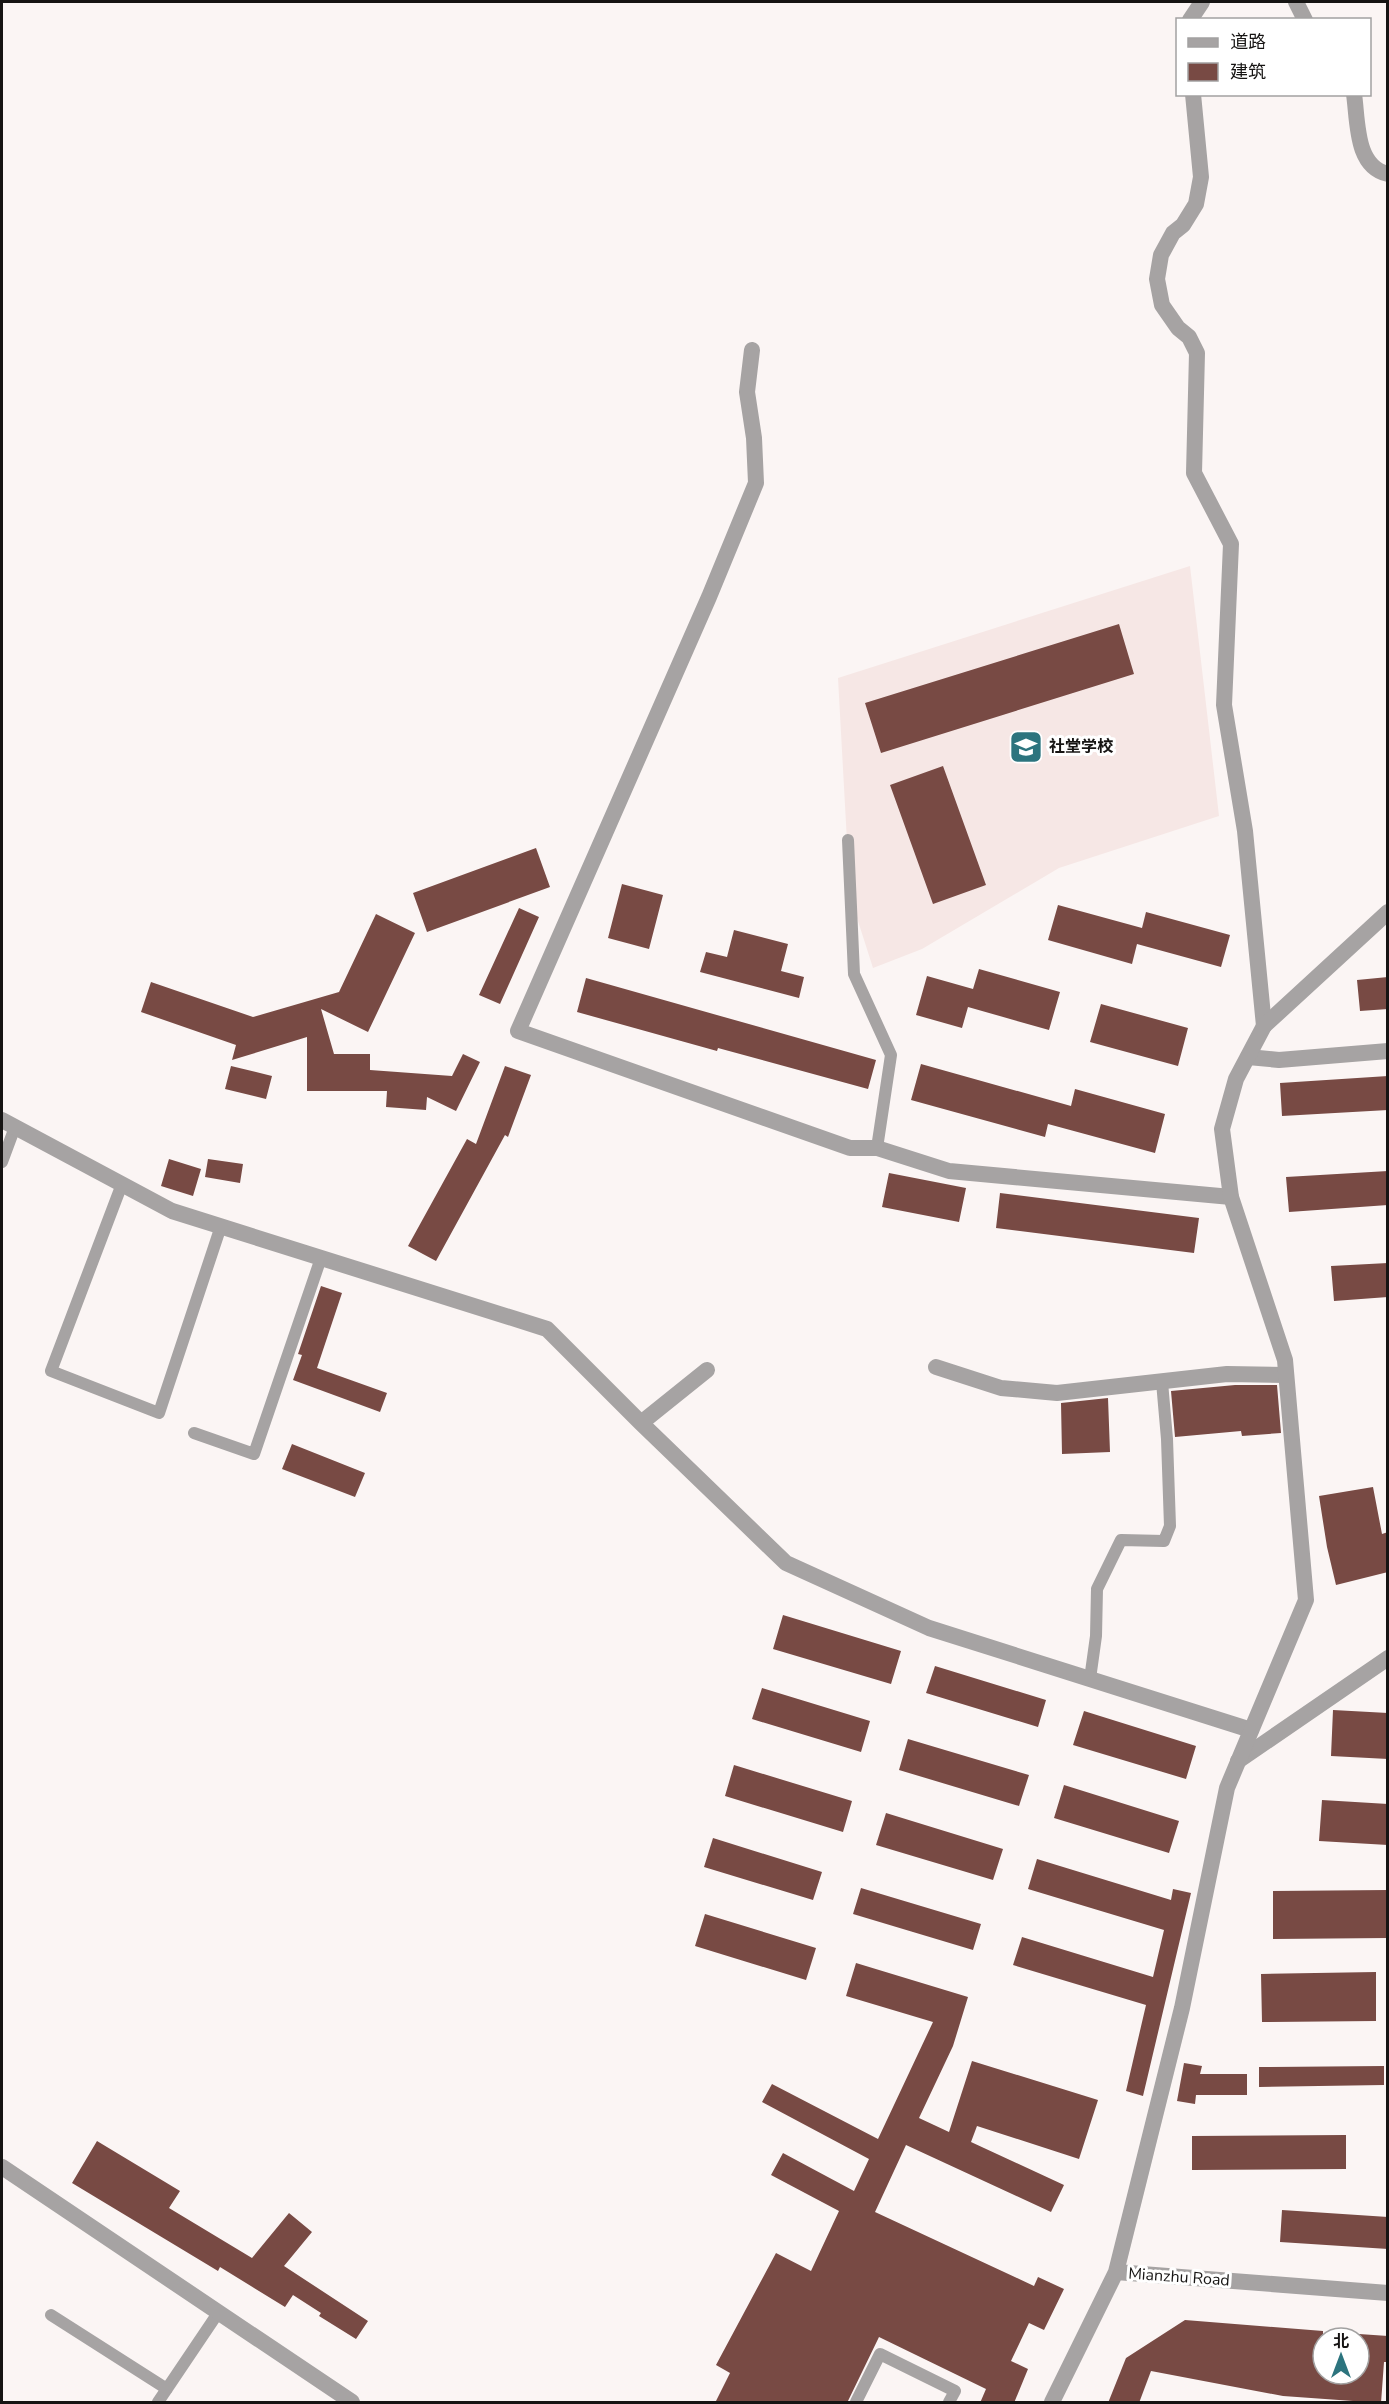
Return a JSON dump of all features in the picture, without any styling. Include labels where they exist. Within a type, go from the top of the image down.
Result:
[{"type":"street","points":[[1191,18],[1202,2]]},
{"type":"street","points":[[1296,2],[1304,18]]},
{"type":"street","points":[[1193,96],[1202,177],[1200,191],[1190,215],[1166,243],[1159,261],[1157,279],[1162,305],[1178,328],[1189,337],[1197,353],[1194,473],[1230,544],[1224,705],[1245,831],[1264,1026]]},
{"type":"street","points":[[1354,96],[1362,153],[1373,168],[1388,174]]},
{"type":"street","points":[[752,350],[747,392],[754,438],[756,483],[709,597],[518,1031],[850,1148],[877,1148],[949,1171],[1231,1197]]},
{"type":"street","points":[[1116,2272],[1182,2008],[1227,1788],[1306,1600],[1285,1360],[1231,1197],[1222,1129],[1236,1079],[1264,1026],[1388,912]]},
{"type":"street","points":[[1248,1057],[1279,1059],[1388,1051]]},
{"type":"street","points":[[8,1124],[172,1211],[548,1329],[640,1423],[786,1563],[929,1628],[1251,1730]]},
{"type":"street","points":[[936,1367],[1001,1388],[1057,1393],[1227,1374],[1286,1375]]},
{"type":"street","points":[[640,1423],[707,1370]]},
{"type":"street","points":[[1238,1761],[1388,1658]]},
{"type":"street","points":[[2,2167],[350,2402]]},
{"type":"street","name":"Mianzhu Road","points":[[1052,2403],[1116,2272],[1388,2293]]},
{"type":"lane","points":[[848,840],[854,974],[891,1055],[877,1148]]},
{"type":"lane","points":[[2,1162],[8,1124]]},
{"type":"lane","points":[[122,1184],[51,1371],[159,1413],[221,1226]]},
{"type":"lane","points":[[194,1433],[254,1454],[321,1258]]},
{"type":"lane","points":[[1090,1679],[1096,1635],[1097,1589],[1121,1540],[1164,1541],[1170,1527],[1167,1439],[1162,1382]]},
{"type":"lane","points":[[158,2403],[218,2313]]},
{"type":"lane","points":[[51,2315],[167,2389]]},
{"type":"lane","points":[[856,2403],[880,2354],[955,2391],[949,2403]]},
{"type":"shaded area","name":"社堂学校","points":[[1190,566],[1219,816],[1059,868],[922,949],[873,968],[850,896],[838,678]]},
{"type":"building","points":[[1119,624],[1134,674],[881,753],[865,703]]},
{"type":"building","points":[[943,766],[986,885],[933,904],[890,785]]},
{"type":"building","points":[[536,848],[550,887],[427,932],[413,893]]},
{"type":"building","points":[[622,884],[663,895],[649,949],[608,938]]},
{"type":"building","points":[[1058,905],[1142,928],[1146,912],[1230,935],[1221,967],[1137,944],[1132,964],[1048,940]]},
{"type":"building","points":[[519,908],[539,917],[500,1004],[479,995]]},
{"type":"building","points":[[376,914],[415,933],[368,1032],[321,1009],[334,1054],[370,1054],[370,1070],[452,1076],[463,1054],[480,1062],[456,1111],[427,1097],[426,1110],[386,1107],[387,1091],[307,1091],[307,1037],[232,1060],[236,1045],[141,1012],[151,982],[253,1017],[339,992]]},
{"type":"building","points":[[734,930],[788,944],[781,971],[804,977],[799,998],[700,972],[706,952],[727,957]]},
{"type":"building","points":[[979,969],[1060,992],[1049,1030],[968,1007],[962,1028],[916,1015],[927,976],[973,989]]},
{"type":"building","points":[[1388,977],[1388,1009],[1360,1011],[1357,980]]},
{"type":"building","points":[[586,978],[876,1060],[868,1089],[718,1048],[717,1051],[577,1012]]},
{"type":"building","points":[[1101,1004],[1188,1028],[1178,1066],[1090,1042]]},
{"type":"building","points":[[921,1064],[1071,1106],[1075,1089],[1165,1114],[1155,1153],[1048,1124],[1045,1137],[911,1100]]},
{"type":"building","points":[[231,1066],[272,1076],[266,1099],[225,1089]]},
{"type":"building","points":[[505,1066],[531,1075],[508,1137],[505,1135],[436,1261],[408,1246],[467,1139],[476,1144]]},
{"type":"building","points":[[1388,1076],[1388,1110],[1282,1116],[1280,1083]]},
{"type":"building","points":[[169,1159],[201,1169],[193,1196],[161,1186]]},
{"type":"building","points":[[208,1159],[243,1164],[240,1183],[205,1177]]},
{"type":"building","points":[[1388,1171],[1388,1205],[1289,1212],[1286,1177]]},
{"type":"building","points":[[889,1173],[966,1188],[959,1222],[882,1207]]},
{"type":"building","points":[[1000,1193],[1199,1218],[1194,1253],[996,1228]]},
{"type":"building","points":[[1388,1263],[1388,1297],[1334,1301],[1331,1266]]},
{"type":"building","points":[[321,1286],[342,1293],[317,1368],[387,1393],[380,1412],[293,1380],[302,1355],[298,1354]]},
{"type":"building","points":[[1235,1385],[1277,1385],[1281,1433],[1242,1436],[1241,1431],[1175,1437],[1171,1391]]},
{"type":"building","points":[[1108,1398],[1110,1452],[1062,1454],[1061,1403]]},
{"type":"building","points":[[292,1444],[365,1473],[355,1497],[282,1469]]},
{"type":"building","points":[[1373,1487],[1382,1534],[1388,1532],[1388,1572],[1336,1585],[1319,1496]]},
{"type":"building","points":[[783,1615],[901,1651],[891,1684],[773,1649]]},
{"type":"building","points":[[935,1666],[1046,1700],[1038,1727],[926,1693]]},
{"type":"building","points":[[762,1688],[870,1721],[861,1752],[752,1719]]},
{"type":"building","points":[[1333,1710],[1388,1713],[1388,1759],[1331,1756]]},
{"type":"building","points":[[1084,1711],[1196,1746],[1186,1779],[1073,1745]]},
{"type":"building","points":[[908,1739],[1029,1775],[1019,1806],[899,1770]]},
{"type":"building","points":[[734,1765],[852,1801],[843,1832],[725,1796]]},
{"type":"building","points":[[1064,1785],[1179,1821],[1169,1853],[1054,1818]]},
{"type":"building","points":[[1322,1800],[1388,1804],[1388,1845],[1319,1841]]},
{"type":"building","points":[[886,1813],[1003,1849],[993,1880],[876,1845]]},
{"type":"building","points":[[713,1838],[822,1872],[813,1900],[704,1867]]},
{"type":"building","points":[[1037,1859],[1171,1900],[1173,1889],[1191,1893],[1143,2096],[1126,2091],[1146,2005],[1013,1965],[1022,1937],[1153,1977],[1164,1930],[1028,1889]]},
{"type":"building","points":[[861,1888],[981,1924],[973,1950],[853,1914]]},
{"type":"building","points":[[1388,1890],[1388,1938],[1273,1939],[1273,1891]]},
{"type":"building","points":[[705,1914],[816,1948],[806,1980],[695,1946]]},
{"type":"building","points":[[856,1963],[968,1997],[953,2046],[919,2118],[949,2132],[972,2061],[1098,2100],[1079,2159],[977,2126],[971,2142],[1064,2185],[1051,2212],[906,2145],[875,2212],[1034,2286],[1038,2277],[1064,2289],[1044,2330],[1029,2323],[1011,2361],[1028,2369],[1014,2403],[980,2403],[986,2389],[879,2337],[847,2403],[715,2403],[730,2373],[716,2365],[776,2253],[811,2271],[839,2211],[771,2175],[783,2153],[854,2191],[869,2159],[762,2102],[772,2084],[878,2139],[933,2022],[846,1996]]},
{"type":"building","points":[[1376,1972],[1376,2021],[1262,2022],[1261,1974]]},
{"type":"building","points":[[1184,2063],[1202,2066],[1200,2074],[1247,2074],[1247,2095],[1196,2095],[1195,2104],[1177,2101]]},
{"type":"building","points":[[1384,2066],[1384,2085],[1259,2087],[1259,2067]]},
{"type":"building","points":[[1346,2135],[1346,2169],[1192,2170],[1192,2136]]},
{"type":"building","points":[[97,2141],[180,2191],[169,2208],[252,2258],[289,2213],[312,2232],[284,2266],[368,2321],[356,2339],[319,2316],[321,2313],[293,2295],[285,2307],[220,2267],[218,2271],[72,2183]]},
{"type":"building","points":[[1282,2210],[1388,2217],[1388,2249],[1280,2242]]},
{"type":"building","points":[[1185,2320],[1311,2330],[1311,2386],[1371,2386],[1371,2335],[1388,2336],[1388,2362],[1384,2362],[1381,2403],[1283,2396],[1151,2371],[1139,2403],[1108,2403],[1126,2358]]},
{"type":"place","name":"社堂学校","points":[[1026,747]]}]
